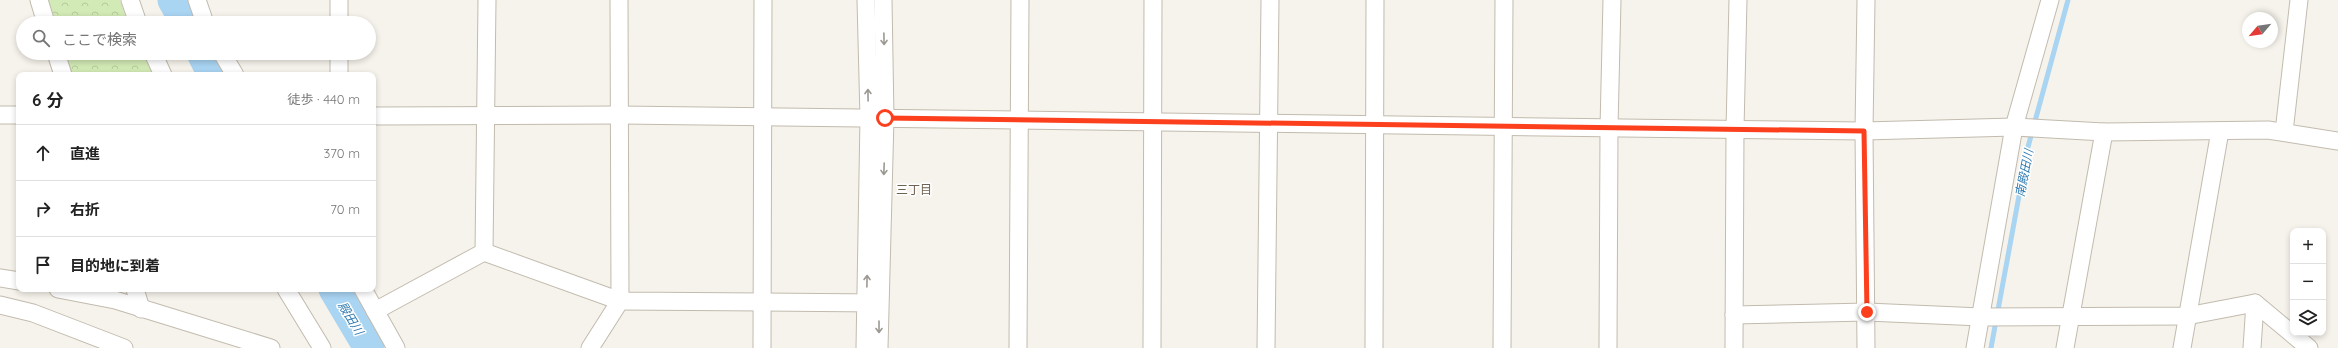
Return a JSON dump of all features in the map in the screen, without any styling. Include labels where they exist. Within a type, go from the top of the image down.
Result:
[{"type":"street","points":[[39,0],[44,16]]},
{"type":"street","points":[[130,0],[136,16]]},
{"type":"street","points":[[197,0],[203,16]]},
{"type":"street","points":[[339,0],[339,16]]},
{"type":"street","points":[[484,252],[487,0]]},
{"type":"street","points":[[590,348],[620,301],[619,0]]},
{"type":"street","points":[[762,348],[763,0]]},
{"type":"street","points":[[866,0],[877,118]]},
{"type":"street","points":[[879,348],[873,303],[877,118],[883,0]]},
{"type":"street","points":[[1018,348],[1018,120],[1020,0]]},
{"type":"street","points":[[1152,348],[1153,0]]},
{"type":"street","points":[[1266,348],[1270,0]]},
{"type":"street","points":[[1374,348],[1375,0]]},
{"type":"street","points":[[1502,348],[1504,0]]},
{"type":"street","points":[[1608,348],[1609,128],[1612,0]]},
{"type":"street","points":[[1734,348],[1735,129],[1738,0]]},
{"type":"street","points":[[1866,0],[1864,131],[1867,312],[1866,348]]},
{"type":"street","points":[[1975,348],[1985,317],[2018,128],[2050,0]]},
{"type":"street","points":[[2284,132],[2299,0]]},
{"type":"street","points":[[58,60],[62,72]]},
{"type":"street","points":[[156,60],[162,72]]},
{"type":"street","points":[[226,60],[233,72]]},
{"type":"street","points":[[339,60],[339,72]]},
{"type":"street","points":[[0,115],[16,115]]},
{"type":"street","points":[[376,116],[620,115],[1864,131],[2018,128],[2104,132],[2268,130],[2338,141]]},
{"type":"street","points":[[2182,348],[2220,130]]},
{"type":"street","points":[[2065,348],[2072,316],[2104,132]]},
{"type":"street","points":[[376,310],[484,252],[620,301],[873,303]]},
{"type":"street","points":[[0,278],[16,281]]},
{"type":"street","points":[[74,292],[116,300],[141,309],[271,348]]},
{"type":"street","points":[[136,292],[141,309]]},
{"type":"street","points":[[288,292],[322,348]]},
{"type":"street","points":[[364,292],[376,310],[396,348]]},
{"type":"street","points":[[1734,315],[1867,312],[1985,317],[2187,316],[2255,302]]},
{"type":"street","points":[[2252,348],[2255,302]]},
{"type":"street","points":[[2255,302],[2308,348]]},
{"type":"street","points":[[865,348],[873,303]]},
{"type":"street","points":[[0,305],[33,313],[124,348]]},
{"type":"green space","points":[[48,0],[120,0],[126,16],[54,16]]},
{"type":"green space","points":[[67,60],[146,60],[152,72],[71,72]]},
{"type":"waterway","name":"殿田川","points":[[173,0],[182,16]]},
{"type":"waterway","name":"南殿田川","points":[[1991,348],[2028,147],[2068,0]]},
{"type":"waterway","name":"殿田川","points":[[206,60],[212,72]]},
{"type":"waterway","name":"殿田川","points":[[336,292],[369,348]]},
{"type":"district","name":"三丁目","points":[[914,189]]},
{"type":"route","points":[[885,118],[1864,131],[1867,312]]}]
